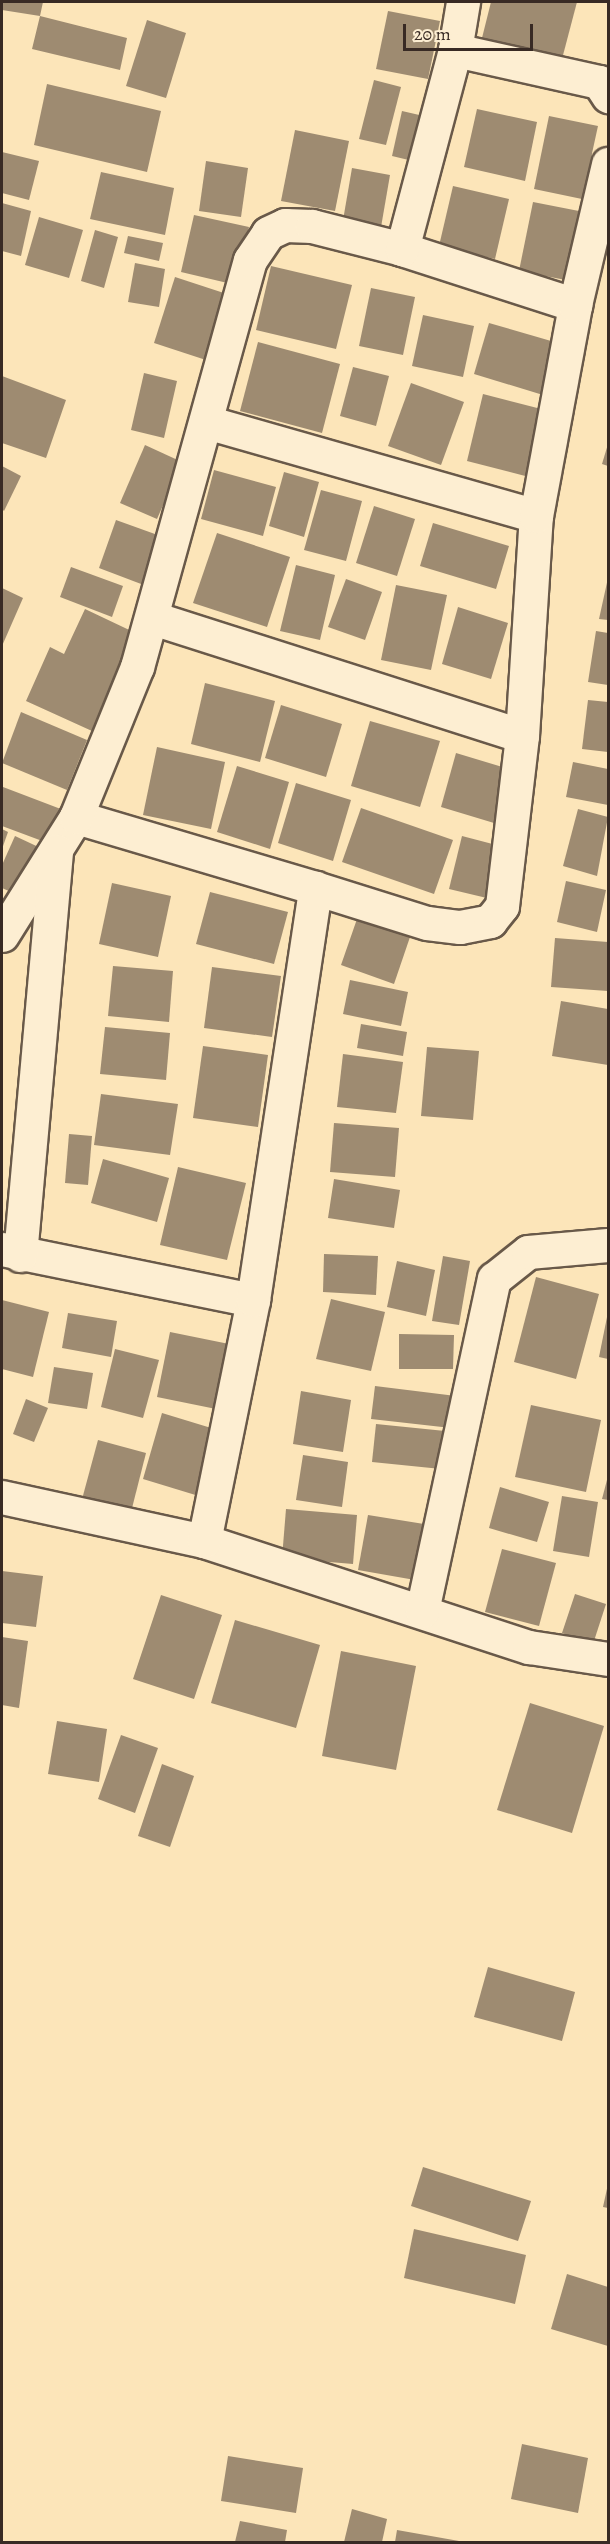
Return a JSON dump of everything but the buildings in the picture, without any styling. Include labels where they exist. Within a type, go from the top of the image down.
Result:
[{"type":"street","points":[[402,249],[455,50],[463,2]]},
{"type":"street","points":[[455,50],[599,82],[609,96]]},
{"type":"street","points":[[66,829],[315,888],[427,923],[460,927],[490,921],[502,906],[522,736],[536,516],[575,306],[609,164]]},
{"type":"street","points":[[2,935],[66,829],[153,618],[250,260],[268,232],[285,225],[312,226],[402,249],[575,306]]},
{"type":"street","points":[[206,422],[536,516]]},
{"type":"street","points":[[153,618],[522,736]]},
{"type":"street","points":[[66,829],[11,1252],[254,1300]]},
{"type":"street","points":[[204,1542],[254,1300],[315,888]]},
{"type":"street","points":[[422,1611],[494,1280],[528,1252],[609,1245]]},
{"type":"street","points":[[2,1497],[204,1542],[529,1647],[609,1659]]}]
